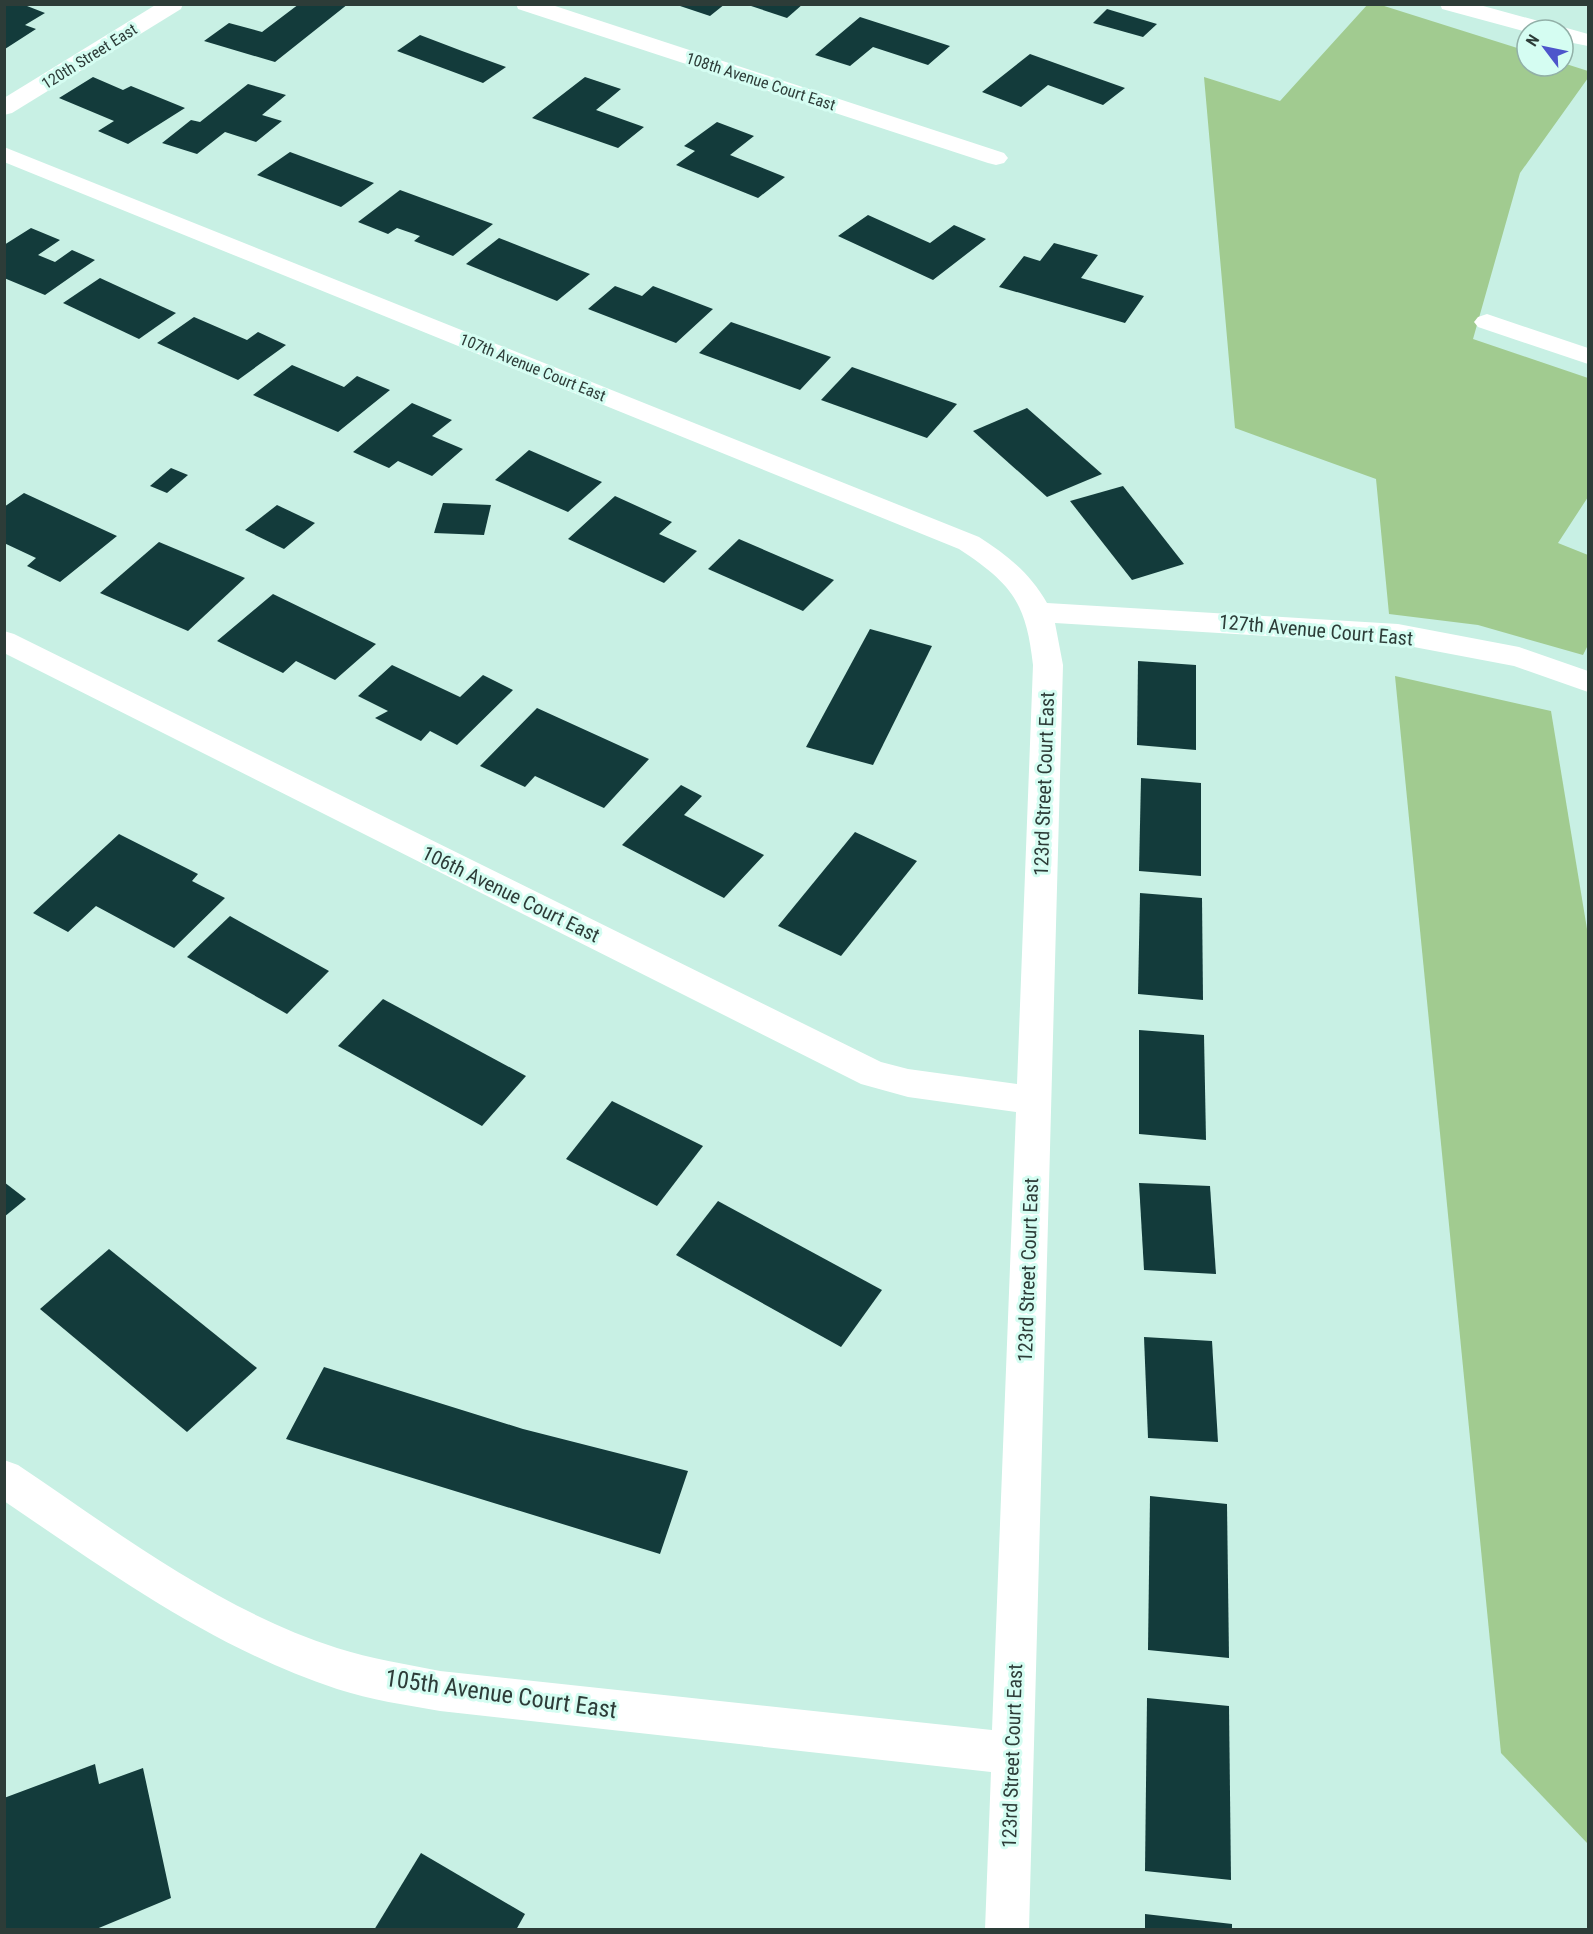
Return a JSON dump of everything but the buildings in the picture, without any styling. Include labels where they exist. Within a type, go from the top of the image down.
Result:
[{"type":"street","name":"120th Street East","points":[[4,108],[172,4]]},
{"type":"street","name":"108th Avenue Court East","points":[[526,4],[996,158]]},
{"type":"street","points":[[1450,4],[1515,22]]},
{"type":"street","name":"107th Avenue Court East","points":[[4,154],[969,543],[1000,562],[1017,577],[1037,612]]},
{"type":"street","points":[[1487,322],[1588,356]]},
{"type":"street","name":"127th Avenue Court East","points":[[1037,612],[1398,634],[1519,657],[1588,682]]},
{"type":"street","name":"123rd Street Court East","points":[[1007,1929],[1048,665],[1046,638],[1037,612]]},
{"type":"street","name":"106th Avenue Court East","points":[[4,641],[873,1074],[908,1083],[1033,1100]]},
{"type":"street","name":"105th Avenue Court East","points":[[4,1478],[192,1603],[239,1628],[327,1665],[392,1682],[440,1691],[1012,1753]]},
{"type":"green space","points":[[1368,4],[1381,5],[1515,47],[1515,78],[1575,78],[1575,67],[1588,71],[1588,78],[1520,173],[1473,339],[1588,378],[1588,497],[1558,543],[1588,555],[1588,645],[1583,655],[1478,625],[1389,614],[1376,479],[1235,428],[1204,77],[1280,101]]},
{"type":"green space","points":[[1395,676],[1551,711],[1588,935],[1588,1844],[1501,1753]]}]
